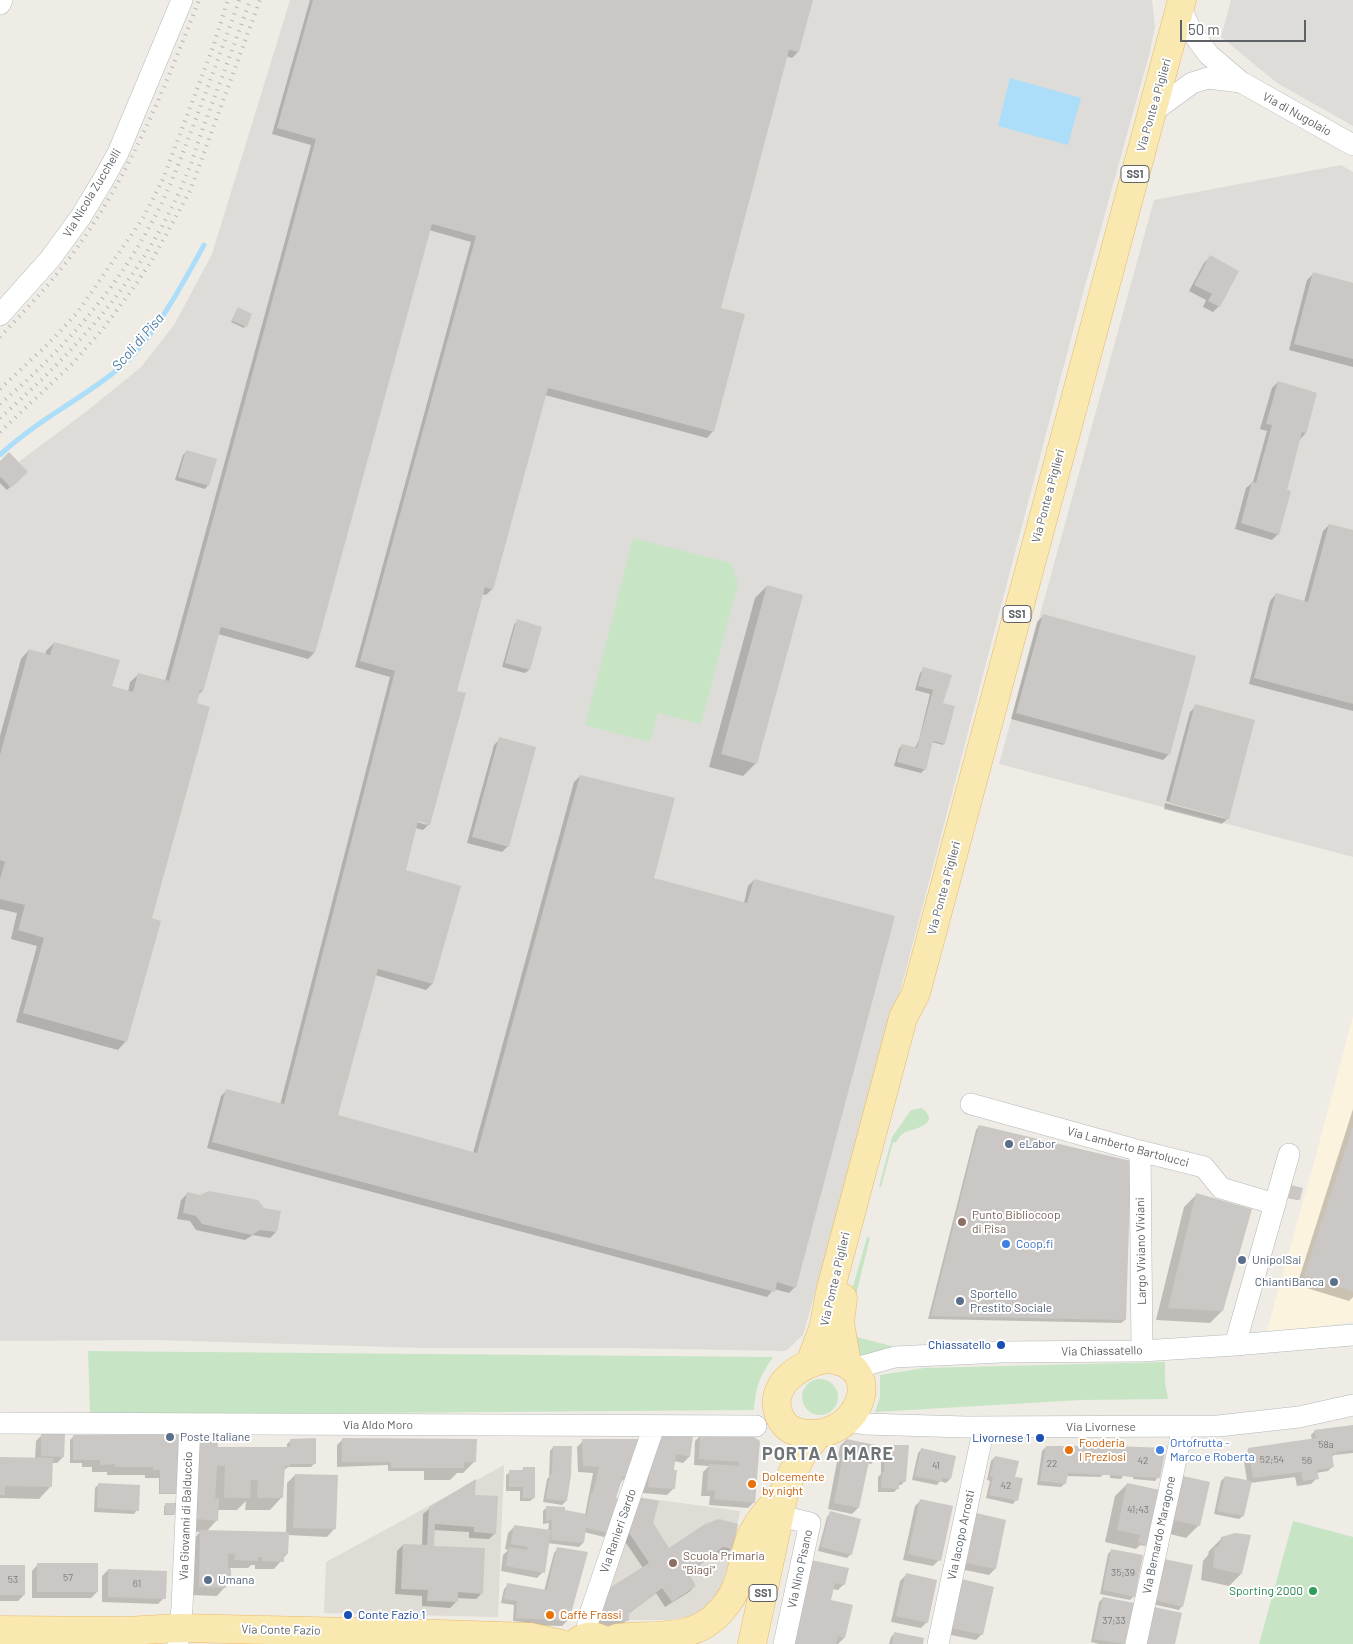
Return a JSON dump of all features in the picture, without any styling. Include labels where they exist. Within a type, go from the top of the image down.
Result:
[{"type":"main road","name":"Via Ponte a Piglieri","points":[[810,1363],[823,1329],[836,1270],[901,1025],[916,993],[1181,4]]},
{"type":"main road","name":"Via Ponte a Piglieri","points":[[850,1366],[840,1322],[840,1309],[906,1058],[915,1018],[916,993]]},
{"type":"main road","name":"SS1","points":[[783,1498],[783,1423],[776,1405],[779,1392],[792,1374],[810,1363],[828,1359],[838,1360],[850,1366]]},
{"type":"main road","points":[[783,1423],[795,1431],[818,1434],[836,1428],[847,1421],[858,1405],[862,1390],[860,1378],[850,1366]]},
{"type":"main road","name":"SS1","points":[[752,1644],[783,1498],[802,1455],[818,1434]]},
{"type":"main road","points":[[588,1643],[617,1638],[688,1632],[702,1627],[726,1605],[737,1585],[753,1532],[768,1510],[783,1498]]},
{"type":"main road","name":"Via Conte Fazio","points":[[0,1630],[144,1637],[180,1627],[530,1636],[588,1643]]},
{"type":"street","points":[[0,4],[2,0]]},
{"type":"street","name":"Via Nicola Zucchelli","points":[[0,315],[56,252],[80,218],[103,180],[118,154],[182,0]]},
{"type":"street","name":"Via di Nugolaio","points":[[1181,4],[1191,30],[1199,42],[1209,54],[1241,82],[1353,145]]},
{"type":"street","name":"Via di Nugolaio","points":[[1151,113],[1192,83],[1208,78],[1241,82]]},
{"type":"street","name":"Via Lamberto Bartolucci","points":[[970,1104],[1204,1167],[1221,1188],[1275,1204]]},
{"type":"street","name":"Largo Viviano Viviani","points":[[1140,1151],[1142,1351]]},
{"type":"street","points":[[1235,1345],[1289,1154]]},
{"type":"street","name":"Via Chiassatello","points":[[850,1366],[895,1356],[1001,1352],[1142,1351],[1353,1335]]},
{"type":"street","name":"Via Livornese","points":[[847,1421],[874,1425],[984,1427],[1182,1427],[1251,1424],[1353,1406]]},
{"type":"street","name":"Via Aldo Moro","points":[[0,1423],[756,1426]]},
{"type":"street","name":"Via Giovanni di Balduccio","points":[[180,1627],[190,1424]]},
{"type":"street","name":"Via Ranieri Sardo","points":[[588,1643],[588,1622],[654,1426]]},
{"type":"street","name":"Via Iacopo Arrosti","points":[[938,1644],[984,1427]]},
{"type":"street","name":"Via Bernardo Maragone","points":[[1136,1644],[1182,1427]]},
{"type":"street","name":"Via Nino Pisano","points":[[783,1498],[810,1523],[784,1644]]},
{"type":"shaded area","points":[[290,0],[1152,0],[1155,27],[1149,55],[1080,304],[898,1000],[803,1335],[786,1351],[618,1348],[425,1348],[156,1340],[0,1341],[0,479],[9,469],[87,411],[141,367],[174,325],[212,254]]},
{"type":"shaded area","points":[[1231,0],[1353,0],[1353,126],[1277,83],[1221,37]]},
{"type":"shaded area","points":[[1341,165],[1353,172],[1353,857],[999,764],[1154,200]]},
{"type":"shaded area","points":[[1353,1016],[1353,1322],[1266,1334],[1315,1159]]},
{"type":"shaded area","points":[[504,1465],[498,1617],[324,1613],[326,1562]]},
{"type":"shaded area","name":"Scuola Primaria \"Biagi\"","points":[[637,1497],[740,1511],[733,1549],[720,1591],[715,1599],[702,1611],[687,1617],[669,1620],[603,1620],[602,1607]]},
{"type":"green space","points":[[633,538],[731,563],[738,584],[701,724],[658,713],[650,742],[585,725]]},
{"type":"green space","points":[[922,1108],[929,1118],[928,1122],[903,1134],[896,1143],[893,1142],[881,1187],[879,1187],[892,1137],[911,1110]]},
{"type":"green space","points":[[867,1237],[870,1238],[851,1318],[853,1336],[895,1347],[870,1358],[861,1357],[855,1353],[848,1338],[847,1329],[848,1304]]},
{"type":"green space","points":[[88,1351],[773,1357],[759,1382],[754,1410],[90,1415]]},
{"type":"green space","points":[[1165,1362],[1165,1382],[1168,1399],[1081,1400],[875,1412],[880,1397],[880,1375],[924,1368]]},
{"type":"green space","points":[[820,1379],[827,1380],[833,1384],[837,1390],[837,1404],[833,1410],[827,1414],[820,1415],[813,1414],[807,1410],[803,1404],[802,1397],[803,1390],[807,1384],[813,1380]]},
{"type":"green space","name":"Sporting 2000","points":[[1293,1521],[1353,1537],[1353,1644],[1259,1644]]},
{"type":"water","points":[[1010,78],[1081,98],[1068,145],[998,126]]},
{"type":"building","points":[[313,0],[813,0],[799,52],[789,50],[721,308],[745,314],[714,432],[548,388],[493,590],[485,587],[457,691],[466,693],[430,825],[418,821],[406,870],[461,886],[433,984],[378,969],[338,1115],[477,1153],[580,775],[675,798],[654,878],[747,903],[754,879],[895,916],[796,1288],[777,1282],[775,1292],[212,1142],[226,1089],[284,1104],[395,671],[360,661],[476,236],[432,224],[315,653],[221,627],[203,692],[200,690],[197,703],[210,707],[152,918],[161,921],[127,1042],[23,1013],[44,938],[18,930],[25,905],[0,899],[0,879],[5,862],[0,860],[0,755],[29,649],[50,655],[54,642],[120,660],[112,686],[133,692],[138,673],[169,681],[316,139],[277,128]]},
{"type":"building","points":[[1210,255],[1239,271],[1220,307],[1208,301],[1212,294],[1194,285]]},
{"type":"building","points":[[1313,272],[1353,283],[1353,359],[1294,344]]},
{"type":"building","points":[[238,307],[252,314],[247,327],[232,321]]},
{"type":"building","points":[[1278,381],[1317,393],[1306,434],[1302,432],[1287,490],[1291,491],[1279,535],[1241,523],[1252,481],[1256,483],[1272,425],[1266,424]]},
{"type":"building","points":[[186,450],[217,459],[209,486],[178,477]]},
{"type":"building","points":[[9,452],[28,472],[11,488],[0,476],[0,461]]},
{"type":"building","points":[[1329,524],[1353,530],[1353,704],[1254,678],[1276,593],[1308,602]]},
{"type":"building","points":[[767,585],[803,595],[757,764],[721,754]]},
{"type":"building","points":[[1043,614],[1196,656],[1170,755],[1016,713]]},
{"type":"building","points":[[517,619],[542,627],[530,670],[505,663]]},
{"type":"building","points":[[923,667],[952,675],[943,703],[955,706],[945,744],[933,741],[926,770],[897,762],[902,744],[917,748],[933,690],[918,686]]},
{"type":"building","points":[[1195,704],[1255,720],[1229,819],[1169,803]]},
{"type":"building","points":[[499,737],[536,747],[509,847],[472,837]]},
{"type":"building","points":[[979,1125],[1131,1161],[1126,1320],[931,1316]]},
{"type":"building","points":[[1353,1126],[1353,1292],[1304,1276]]},
{"type":"building","points":[[1291,1185],[1303,1188],[1300,1200],[1289,1197]]},
{"type":"building","points":[[209,1191],[258,1200],[264,1208],[281,1211],[277,1232],[260,1230],[252,1235],[202,1224],[196,1216],[183,1213],[187,1192],[200,1195]]},
{"type":"building","points":[[1196,1193],[1252,1209],[1223,1311],[1168,1308]]},
{"type":"building","points":[[1353,1425],[1353,1450],[1332,1454],[1334,1467],[1317,1470],[1319,1479],[1303,1481],[1301,1472],[1253,1478],[1248,1448],[1316,1438],[1314,1430]]},
{"type":"building","points":[[41,1434],[65,1434],[64,1457],[41,1456]]},
{"type":"building","points":[[178,1434],[178,1493],[160,1493],[160,1470],[153,1470],[153,1467],[115,1467],[115,1464],[100,1465],[100,1460],[73,1460],[73,1435]]},
{"type":"building","points":[[660,1434],[693,1436],[690,1457],[676,1454],[674,1470],[677,1470],[675,1489],[648,1487],[650,1467]]},
{"type":"building","points":[[700,1434],[754,1437],[760,1441],[755,1503],[715,1499],[715,1491],[707,1490],[709,1464],[739,1466],[739,1462],[699,1459]]},
{"type":"building","points":[[316,1438],[316,1464],[290,1464],[290,1466],[285,1466],[283,1498],[257,1498],[258,1480],[251,1480],[250,1498],[224,1498],[225,1466],[217,1466],[215,1498],[219,1498],[218,1521],[197,1519],[200,1441],[218,1442],[218,1447],[290,1447],[290,1439]]},
{"type":"building","points":[[342,1438],[477,1439],[476,1462],[464,1462],[464,1468],[391,1468],[391,1462],[342,1462]]},
{"type":"building","points":[[582,1439],[641,1439],[627,1478],[623,1476],[616,1498],[622,1499],[609,1533],[586,1528],[584,1543],[551,1540],[552,1520],[546,1521],[546,1506],[565,1507],[565,1510],[586,1514],[586,1521],[591,1493],[593,1493],[599,1467],[583,1466]]},
{"type":"building","points":[[846,1439],[881,1446],[878,1458],[870,1457],[859,1508],[834,1503]]},
{"type":"building","points":[[889,1445],[909,1445],[906,1482],[899,1482],[899,1489],[881,1488],[885,1457],[889,1457]]},
{"type":"building","points":[[553,1446],[572,1446],[571,1475],[567,1501],[546,1499],[550,1474],[552,1474]]},
{"type":"building","points":[[1046,1446],[1166,1448],[1160,1478],[1068,1473],[1066,1484],[1040,1481]]},
{"type":"building","points":[[921,1448],[956,1456],[951,1479],[942,1478],[942,1482],[915,1476]]},
{"type":"building","points":[[995,1456],[1019,1461],[1015,1477],[1023,1478],[1018,1501],[989,1495],[993,1477],[990,1476]]},
{"type":"building","points":[[0,1457],[53,1458],[52,1487],[5,1486],[5,1495],[0,1495]]},
{"type":"building","points":[[523,1467],[535,1467],[535,1498],[523,1498],[523,1487],[509,1487],[509,1470],[523,1470]]},
{"type":"building","points":[[295,1474],[338,1475],[336,1529],[293,1528]]},
{"type":"building","points":[[1183,1476],[1210,1482],[1200,1526],[1174,1520]]},
{"type":"building","points":[[1225,1476],[1252,1481],[1244,1516],[1217,1511]]},
{"type":"building","points":[[476,1479],[475,1495],[498,1496],[496,1534],[474,1532],[474,1527],[435,1524],[434,1546],[485,1548],[483,1594],[458,1592],[458,1602],[427,1601],[428,1590],[401,1589],[403,1544],[427,1545],[429,1507]]},
{"type":"building","points":[[98,1483],[140,1485],[139,1511],[97,1508]]},
{"type":"building","points":[[1127,1483],[1160,1490],[1148,1545],[1138,1543],[1140,1535],[1117,1530]]},
{"type":"building","points":[[637,1497],[659,1501],[653,1523],[669,1548],[705,1524],[719,1519],[738,1524],[733,1549],[723,1547],[688,1572],[696,1586],[672,1602],[662,1588],[629,1613],[629,1621],[603,1620],[602,1607],[611,1587],[649,1563],[627,1530]]},
{"type":"building","points":[[920,1499],[953,1506],[941,1561],[908,1554]]},
{"type":"building","points":[[165,1503],[176,1503],[176,1514],[165,1514]]},
{"type":"building","points":[[830,1511],[861,1519],[852,1555],[821,1547]]},
{"type":"building","points":[[976,1513],[1006,1520],[996,1569],[966,1563]]},
{"type":"building","points":[[514,1525],[551,1530],[545,1573],[506,1566],[509,1547],[527,1550],[528,1547],[511,1544]]},
{"type":"building","points":[[200,1530],[289,1532],[288,1554],[284,1554],[284,1562],[262,1561],[262,1557],[258,1557],[258,1561],[234,1560],[235,1554],[228,1554],[228,1569],[231,1569],[231,1582],[226,1582],[226,1588],[199,1587]]},
{"type":"building","points":[[1235,1533],[1251,1535],[1242,1574],[1213,1568],[1215,1547],[1219,1547],[1221,1537]]},
{"type":"building","points":[[557,1547],[588,1552],[569,1621],[516,1618],[517,1601],[504,1599],[507,1583],[547,1590]]},
{"type":"building","points":[[1111,1549],[1143,1555],[1135,1597],[1103,1590]]},
{"type":"building","points":[[1164,1559],[1193,1565],[1183,1607],[1155,1600]]},
{"type":"building","points":[[811,1560],[849,1568],[845,1585],[835,1583],[831,1600],[853,1605],[845,1638],[838,1636],[836,1644],[792,1644]]},
{"type":"building","points":[[37,1563],[98,1563],[98,1592],[37,1592]]},
{"type":"building","points":[[0,1565],[25,1565],[25,1595],[0,1595]]},
{"type":"building","points":[[108,1569],[167,1571],[166,1599],[108,1597]]},
{"type":"building","points":[[906,1573],[937,1580],[928,1623],[896,1616]]},
{"type":"building","points":[[962,1579],[994,1587],[983,1635],[951,1628]]},
{"type":"building","points":[[1103,1597],[1134,1603],[1125,1644],[1094,1639]]},
{"type":"building","points":[[1154,1607],[1182,1613],[1175,1644],[1146,1644]]},
{"type":"building","points":[[894,1632],[924,1638],[923,1644],[892,1644]]},
{"type":"waterway","name":"Scoli di Pisa","points":[[0,455],[28,432],[103,381],[130,358],[155,328],[204,245]]},
{"type":"railway","points":[[0,337],[61,269],[98,216],[132,157],[161,95],[199,0]]},
{"type":"railway","points":[[0,389],[49,343],[77,313],[143,218],[163,179],[213,47],[228,0]]},
{"type":"railway","points":[[0,404],[44,364],[85,320],[121,273],[137,248],[158,210],[175,172],[239,0]]},
{"type":"railway","points":[[0,418],[54,367],[103,313],[125,284],[165,222],[190,166],[250,0]]},
{"type":"railway","points":[[0,432],[72,364],[102,330],[151,262],[190,191],[260,0]]},
{"type":"place","name":"eLabor","points":[[1009,1144]]},
{"type":"place","name":"Punto Bibliocoop di Pisa","points":[[962,1222]]},
{"type":"place","name":"Coop.fi","points":[[1006,1244]]},
{"type":"place","name":"UnipolSai","points":[[1242,1260]]},
{"type":"place","name":"ChiantiBanca","points":[[1334,1282]]},
{"type":"place","name":"Sportello Prestito Sociale","points":[[960,1301]]},
{"type":"place","name":"Chiassatello","points":[[1001,1345]]},
{"type":"place","name":"Poste Italiane","points":[[170,1437]]},
{"type":"place","name":"Livornese 1","points":[[1040,1438]]},
{"type":"place","name":"Fooderia I Preziosi","points":[[1069,1450]]},
{"type":"place","name":"Ortofrutta - Marco e Roberta","points":[[1160,1450]]},
{"type":"place","name":"Dolcemente by night","points":[[752,1484]]},
{"type":"place","name":"Scuola Primaria \"Biagi\"","points":[[673,1563]]},
{"type":"place","name":"Umana","points":[[208,1580]]},
{"type":"place","name":"Sporting 2000","points":[[1313,1591]]},
{"type":"place","name":"Conte Fazio 1","points":[[348,1615]]},
{"type":"place","name":"Caffè Frassi","points":[[550,1615]]},
{"type":"district","name":"PORTA A MARE","points":[[828,1454]]}]
